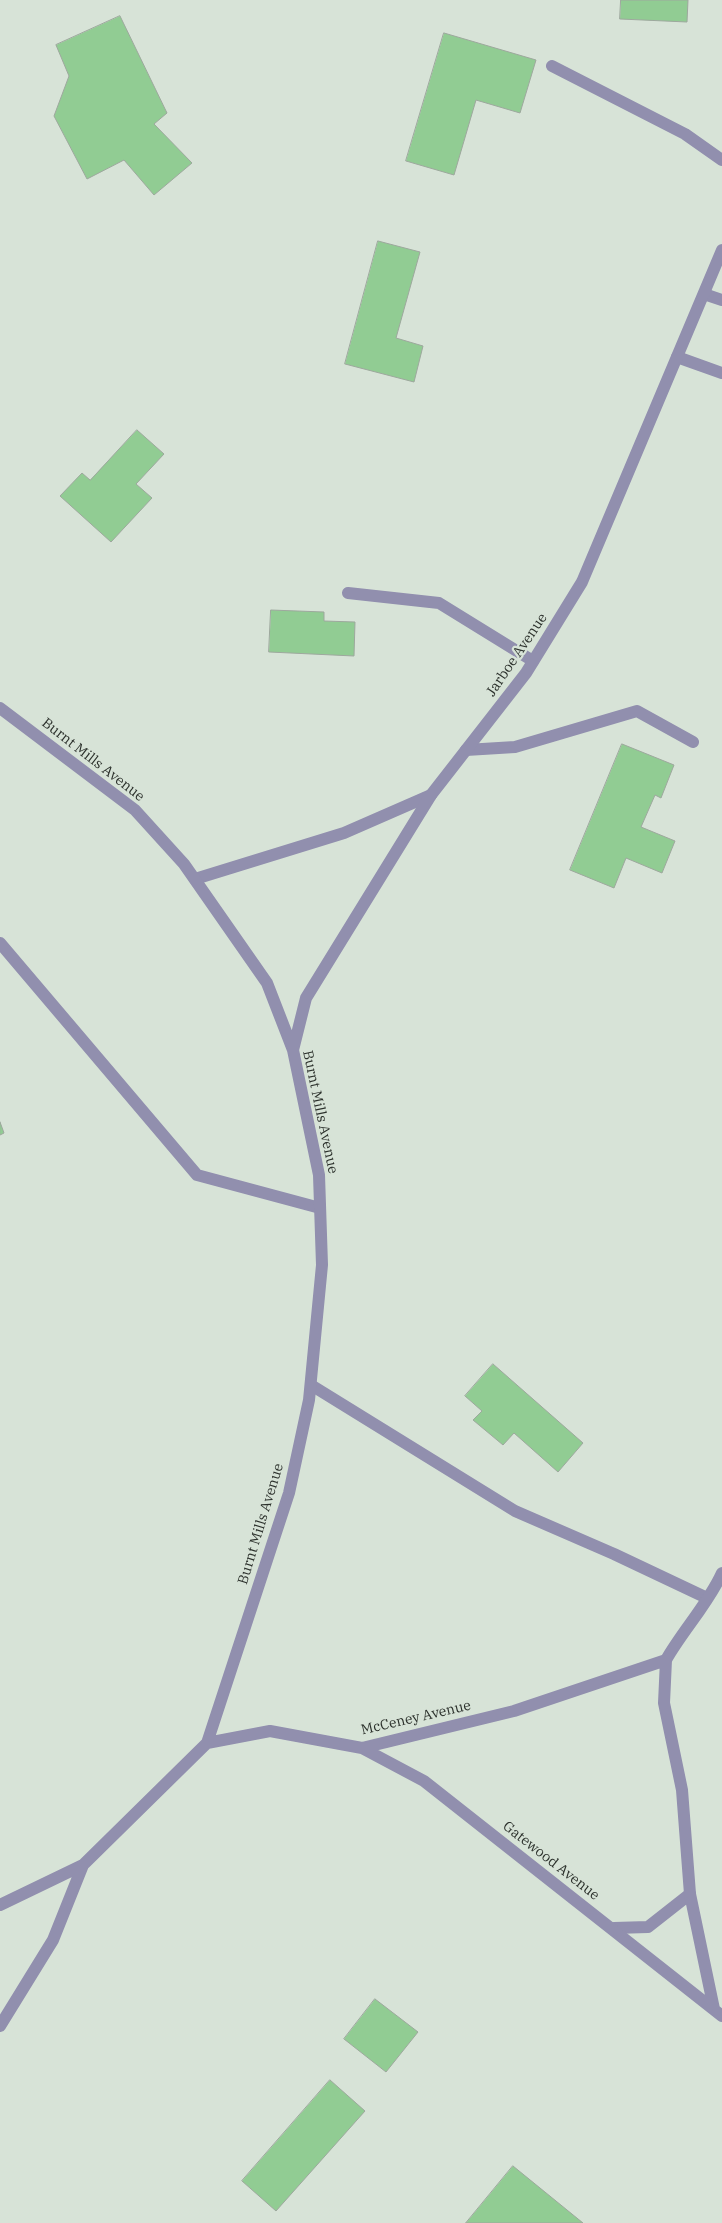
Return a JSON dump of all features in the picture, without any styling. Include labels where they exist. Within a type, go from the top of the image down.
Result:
[{"type":"street","points":[[552,66],[685,134],[722,160]]},
{"type":"street","name":"Jarboe Avenue","points":[[293,1050],[306,998],[431,795],[533,660],[582,582],[722,250]]},
{"type":"street","points":[[704,294],[722,300]]},
{"type":"street","points":[[677,357],[722,373]]},
{"type":"street","points":[[348,593],[438,603],[533,660]]},
{"type":"street","name":"Burnt Mills Avenue","points":[[0,708],[135,810],[184,864],[195,879],[266,983],[293,1050],[319,1174],[322,1265],[309,1400],[289,1493],[207,1743]]},
{"type":"street","points":[[466,750],[515,747],[637,711],[693,742]]},
{"type":"street","points":[[195,879],[344,833],[431,795]]},
{"type":"street","points":[[0,943],[197,1175],[320,1208]]},
{"type":"street","points":[[310,1385],[515,1511],[614,1554],[707,1598]]},
{"type":"street","points":[[666,1660],[722,1573]]},
{"type":"street","name":"McCeney Avenue","points":[[207,1743],[270,1730],[362,1748],[514,1711],[666,1660]]},
{"type":"street","name":"Gatewood Avenue","points":[[666,1660],[664,1704],[682,1790],[690,1894],[718,2012]]},
{"type":"street","points":[[0,1905],[83,1865],[207,1743]]},
{"type":"street","name":"Gatewood Avenue","points":[[362,1748],[424,1781],[614,1928],[718,2012]]},
{"type":"street","points":[[0,2026],[53,1940],[83,1865]]},
{"type":"street","points":[[614,1928],[648,1927],[690,1894]]},
{"type":"building","points":[[621,0],[688,0],[687,22],[620,19]]},
{"type":"building","points":[[120,16],[167,113],[154,124],[192,163],[154,195],[124,160],[87,179],[54,116],[69,76],[56,45]]},
{"type":"building","points":[[444,33],[536,60],[520,113],[476,100],[454,175],[406,161]]},
{"type":"building","points":[[378,241],[420,252],[396,338],[423,346],[414,382],[345,364]]},
{"type":"building","points":[[137,430],[164,454],[136,484],[152,498],[111,542],[60,496],[82,473],[90,480]]},
{"type":"building","points":[[271,610],[324,612],[324,621],[355,622],[354,656],[269,652]]},
{"type":"building","points":[[622,744],[674,765],[661,798],[655,795],[641,827],[675,841],[662,873],[626,858],[614,888],[570,870]]},
{"type":"building","points":[[0,1122],[4,1133],[0,1135]]},
{"type":"building","points":[[493,1364],[583,1443],[558,1472],[514,1433],[503,1445],[473,1420],[482,1411],[465,1396]]},
{"type":"building","points":[[375,1999],[418,2032],[386,2072],[344,2039]]},
{"type":"building","points":[[330,2080],[365,2111],[276,2211],[242,2181]]},
{"type":"building","points":[[513,2166],[583,2223],[466,2223]]}]
